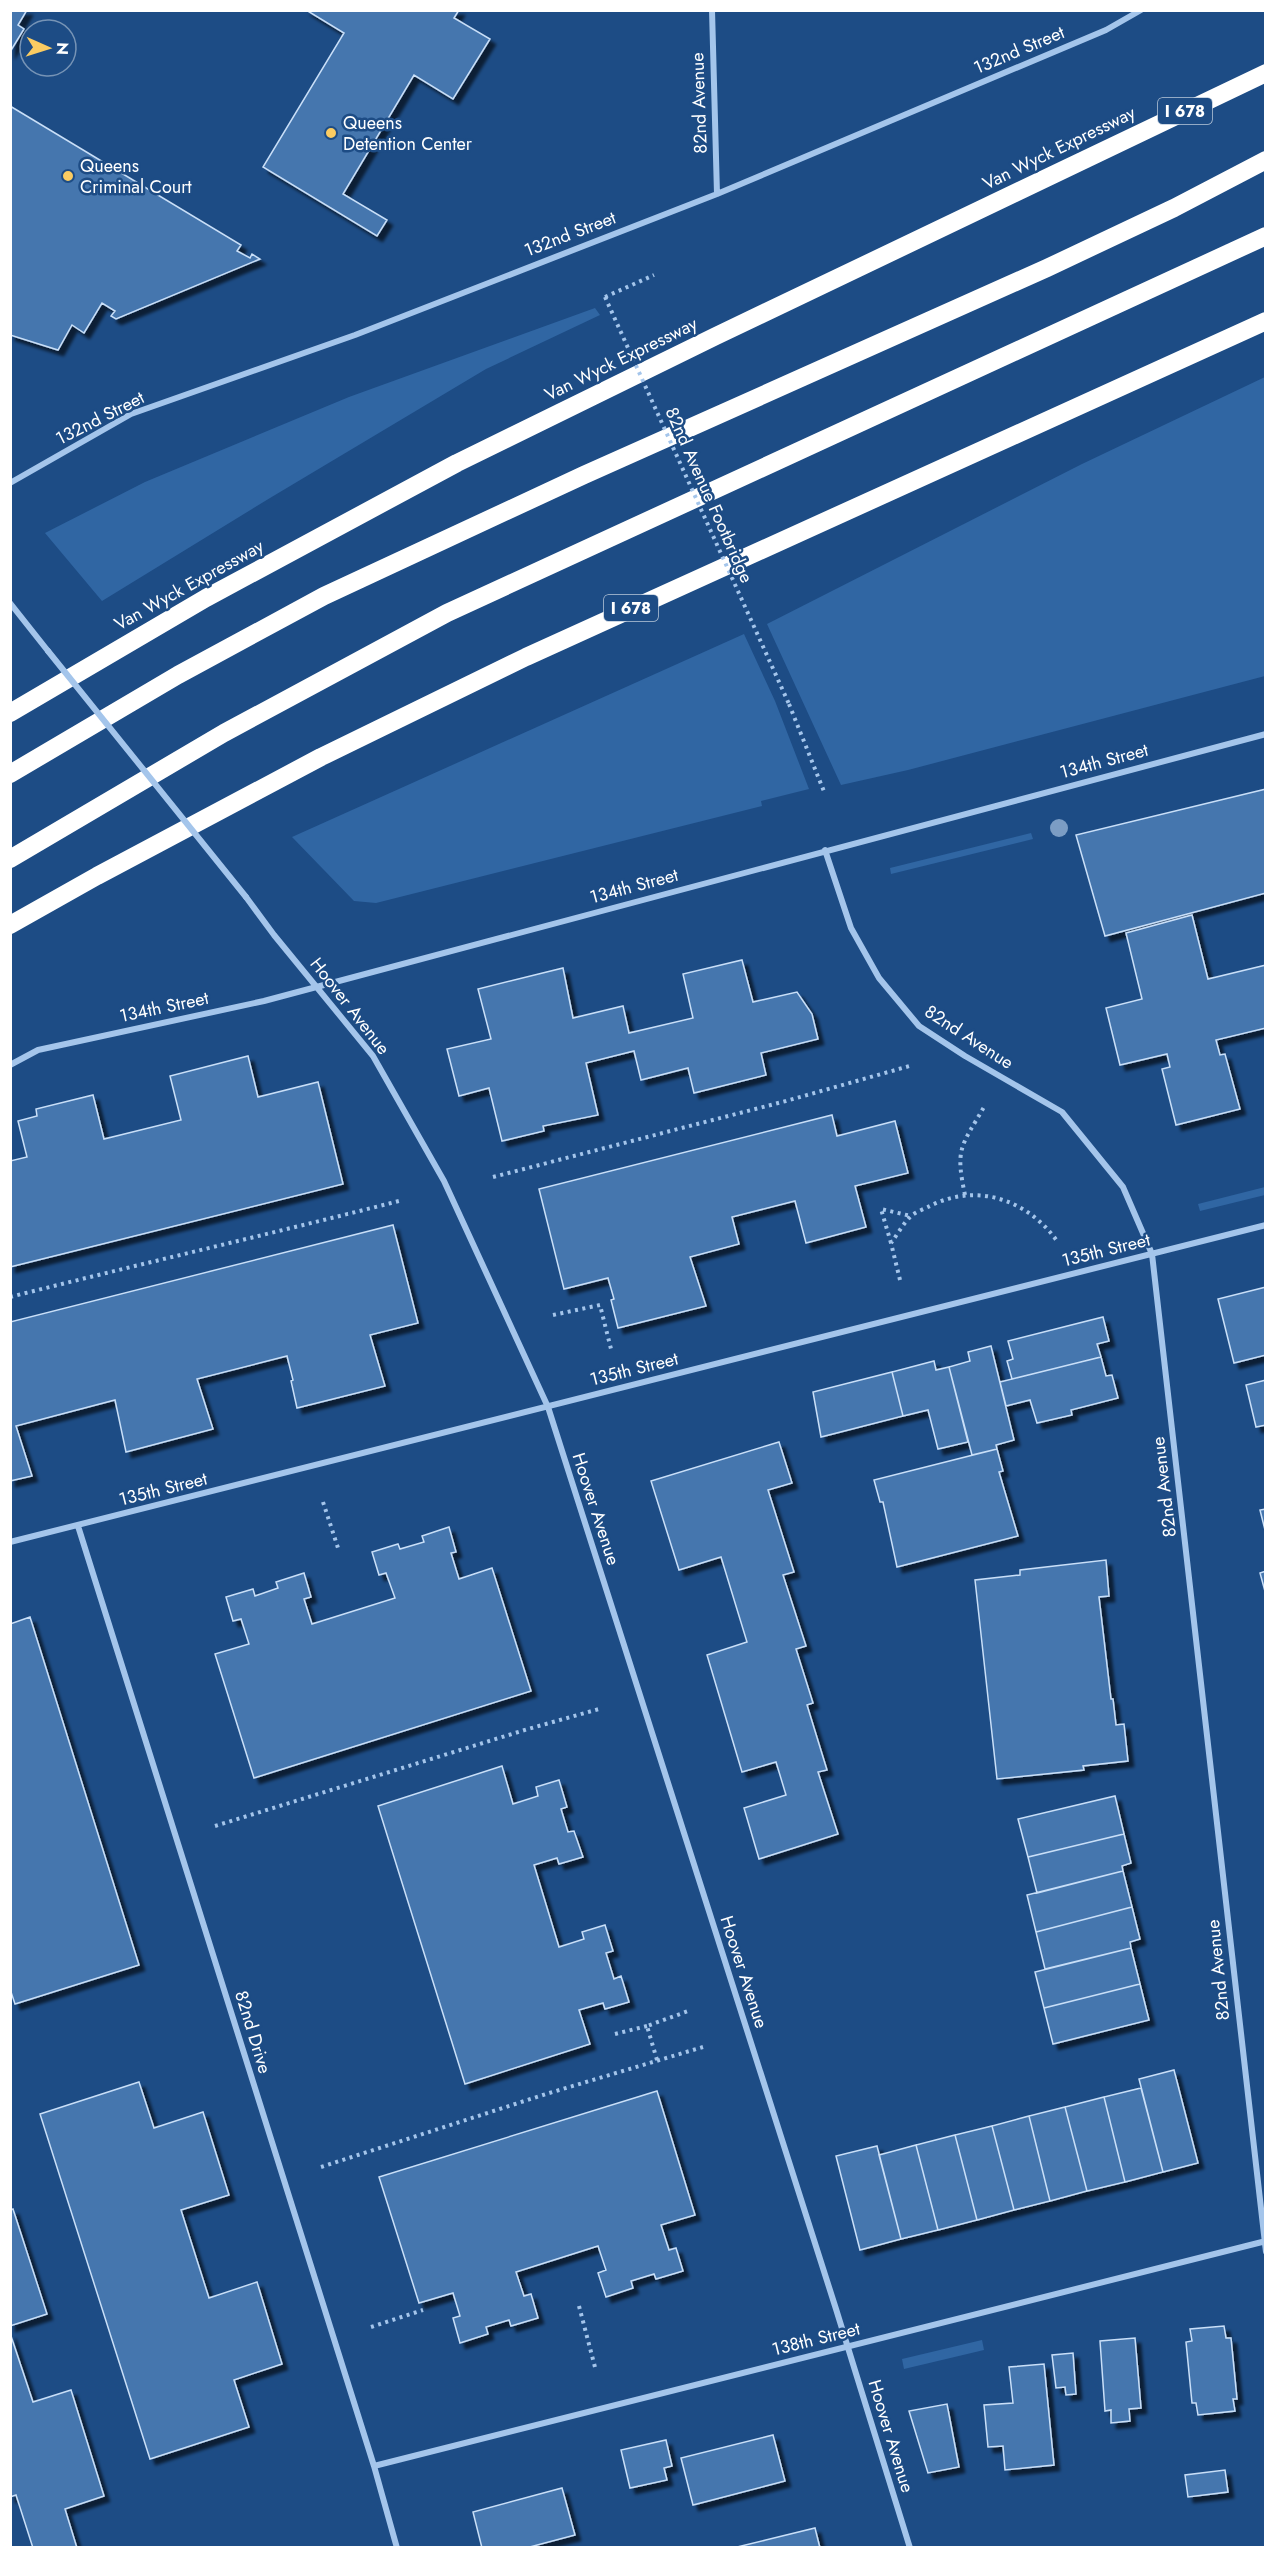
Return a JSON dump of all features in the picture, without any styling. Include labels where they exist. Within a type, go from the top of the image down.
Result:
[{"type":"highway","name":"Van Wyck Expressway","points":[[10,713],[195,604],[457,463],[705,341],[1266,73]]},
{"type":"highway","points":[[10,774],[178,675],[324,596],[584,474],[1047,268],[1174,208],[1266,160]]},
{"type":"highway","points":[[10,859],[224,733],[447,613],[1266,237]]},
{"type":"highway","name":"I 678","points":[[10,925],[321,757],[526,657],[1266,321]]},
{"type":"street","name":"82nd Avenue","points":[[712,10],[717,194]]},
{"type":"street","name":"132nd Street","points":[[10,483],[131,414],[355,335],[717,194],[1106,30],[1141,10]]},
{"type":"street","name":"Hoover Avenue","points":[[10,603],[373,1056],[444,1181],[548,1407],[910,2547]]},
{"type":"street","name":"134th Street","points":[[10,1065],[38,1050],[264,1001],[1266,734]]},
{"type":"street","name":"82nd Avenue","points":[[825,850],[851,928],[879,978],[919,1026],[964,1056],[1062,1112],[1123,1187],[1152,1254],[1266,2252]]},
{"type":"street","name":"135th Street","points":[[10,1542],[1266,1225]]},
{"type":"street","name":"82nd Drive","points":[[78,1526],[374,2466],[397,2547]]},
{"type":"street","name":"138th Street","points":[[374,2466],[1265,2242]]},
{"type":"path","name":"82nd Avenue Footbridge","points":[[654,275],[605,297],[789,704],[825,794]]},
{"type":"path","points":[[492,1177],[763,1107],[913,1065]]},
{"type":"path","points":[[965,1195],[958,1158],[962,1145],[984,1107]]},
{"type":"path","points":[[891,1243],[911,1216],[940,1201],[969,1193],[1002,1199],[1047,1228],[1057,1241]]},
{"type":"path","points":[[10,1298],[149,1261],[229,1244],[399,1201]]},
{"type":"path","points":[[900,1280],[880,1209],[911,1216]]},
{"type":"path","points":[[553,1315],[600,1305],[612,1353]]},
{"type":"path","points":[[323,1502],[339,1551]]},
{"type":"path","points":[[215,1826],[598,1709]]},
{"type":"path","points":[[615,2034],[691,2010]]},
{"type":"path","points":[[646,2026],[657,2061]]},
{"type":"path","points":[[321,2167],[704,2047]]},
{"type":"path","points":[[579,2306],[596,2371]]},
{"type":"path","points":[[371,2327],[423,2310]]},
{"type":"shaded area","points":[[595,308],[600,315],[486,369],[102,601],[45,533],[145,482],[349,397]]},
{"type":"shaded area","points":[[1265,377],[1265,676],[908,770],[841,785],[767,624],[1082,464]]},
{"type":"shaded area","points":[[744,634],[775,701],[809,789],[761,801],[762,806],[376,903],[354,901],[292,837]]},
{"type":"shaded area","points":[[1031,833],[1033,839],[891,874],[890,868]]},
{"type":"shaded area","points":[[1265,1187],[1265,1195],[1200,1211],[1198,1204]]},
{"type":"shaded area","points":[[982,2340],[984,2350],[904,2369],[902,2359]]},
{"type":"building","points":[[10,10],[27,10],[22,18],[18,18],[18,39],[10,52]]},
{"type":"building","name":"Queens Detention Center","points":[[306,10],[459,10],[454,18],[490,39],[453,99],[414,75],[343,194],[387,220],[377,236],[263,167],[344,33]]},
{"type":"building","name":"Queens Criminal Court","points":[[10,106],[241,245],[237,251],[250,258],[252,254],[260,259],[116,319],[111,316],[115,311],[102,303],[84,333],[72,325],[58,350],[10,335]]},
{"type":"building","points":[[1266,789],[1266,893],[1105,936],[1076,835]]},
{"type":"building","points":[[1192,915],[1208,979],[1266,965],[1266,1028],[1216,1040],[1220,1055],[1225,1054],[1240,1109],[1176,1125],[1162,1069],[1170,1067],[1167,1054],[1120,1065],[1106,1008],[1142,999],[1126,933]]},
{"type":"building","points":[[742,960],[753,1002],[797,992],[812,1014],[818,1039],[761,1053],[766,1075],[694,1093],[688,1068],[641,1080],[634,1051],[586,1063],[598,1115],[543,1126],[544,1131],[502,1141],[489,1088],[459,1096],[447,1049],[491,1039],[478,989],[563,968],[573,1018],[623,1006],[629,1033],[693,1018],[683,974]]},
{"type":"building","points":[[248,1056],[258,1097],[318,1082],[343,1184],[10,1267],[10,1161],[27,1157],[18,1121],[37,1116],[36,1109],[93,1095],[104,1139],[181,1120],[170,1076]]},
{"type":"building","points":[[832,1115],[837,1136],[895,1121],[908,1173],[855,1186],[866,1227],[806,1243],[795,1201],[732,1217],[739,1244],[690,1257],[706,1306],[618,1328],[608,1278],[564,1289],[539,1189]]},
{"type":"building","points":[[393,1225],[418,1323],[370,1335],[385,1386],[297,1408],[287,1356],[197,1379],[213,1429],[126,1452],[115,1400],[16,1426],[32,1476],[10,1481],[10,1322]]},
{"type":"building","points":[[1266,1287],[1266,1355],[1234,1363],[1218,1299]]},
{"type":"building","points":[[1103,1317],[1109,1341],[1097,1344],[1101,1357],[1012,1379],[1007,1361],[1013,1359],[1008,1341]]},
{"type":"building","points":[[991,1346],[1014,1440],[996,1445],[997,1449],[972,1455],[949,1367],[970,1361],[968,1352]]},
{"type":"building","points":[[1101,1357],[1106,1376],[1112,1375],[1118,1398],[1071,1410],[1072,1415],[1037,1423],[1030,1400],[1006,1406],[1000,1382]]},
{"type":"building","points":[[934,1361],[936,1370],[949,1367],[968,1442],[938,1449],[928,1410],[903,1416],[892,1372]]},
{"type":"building","points":[[892,1372],[903,1416],[821,1437],[813,1392]]},
{"type":"building","points":[[1266,1380],[1266,1425],[1256,1427],[1246,1385]]},
{"type":"building","points":[[779,1442],[792,1483],[768,1490],[794,1572],[783,1575],[806,1646],[796,1649],[813,1703],[807,1705],[827,1770],[818,1772],[838,1834],[759,1859],[744,1808],[786,1795],[776,1762],[742,1772],[707,1655],[747,1642],[721,1557],[679,1570],[651,1481]]},
{"type":"building","points":[[997,1449],[1003,1471],[999,1472],[1018,1536],[897,1567],[883,1502],[880,1502],[874,1480]]},
{"type":"building","points":[[1266,1509],[1266,1529],[1265,1530],[1260,1510]]},
{"type":"building","points":[[449,1527],[456,1552],[451,1553],[459,1579],[492,1568],[531,1691],[254,1778],[215,1654],[249,1644],[241,1619],[233,1621],[226,1597],[253,1589],[255,1596],[278,1588],[276,1582],[304,1573],[311,1597],[304,1599],[312,1624],[395,1598],[386,1573],[379,1575],[372,1552],[398,1544],[400,1549],[424,1542],[422,1536]]},
{"type":"building","points":[[1106,1560],[1109,1596],[1099,1597],[1111,1699],[1113,1699],[1116,1725],[1124,1724],[1128,1761],[1083,1766],[1084,1770],[997,1779],[975,1580],[1020,1575],[1020,1570]]},
{"type":"building","points":[[1266,1571],[1266,1595],[1260,1573]]},
{"type":"building","points":[[30,1617],[139,1965],[15,2004],[10,1989],[10,1624]]},
{"type":"building","points":[[502,1766],[513,1804],[538,1796],[536,1787],[559,1780],[567,1807],[561,1809],[568,1832],[574,1831],[583,1857],[559,1864],[557,1858],[534,1865],[559,1947],[584,1939],[582,1932],[605,1925],[613,1951],[606,1953],[614,1979],[621,1976],[629,2002],[605,2009],[603,2003],[579,2010],[590,2044],[465,2084],[378,1806]]},
{"type":"building","points":[[1115,1796],[1124,1834],[1028,1857],[1018,1819]]},
{"type":"building","points":[[1124,1834],[1131,1863],[1122,1866],[1123,1871],[1037,1893],[1028,1857]]},
{"type":"building","points":[[1123,1871],[1132,1907],[1036,1932],[1027,1895]]},
{"type":"building","points":[[1132,1907],[1140,1939],[1130,1942],[1131,1948],[1045,1969],[1036,1932]]},
{"type":"building","points":[[1131,1948],[1140,1984],[1044,2008],[1035,1972]]},
{"type":"building","points":[[1140,1984],[1149,2020],[1053,2044],[1044,2008]]},
{"type":"building","points":[[1174,2070],[1198,2163],[1163,2172],[1139,2079]]},
{"type":"building","points":[[139,2082],[154,2128],[203,2112],[229,2195],[181,2210],[209,2298],[257,2282],[282,2364],[234,2380],[249,2427],[150,2459],[40,2114]]},
{"type":"building","points":[[1141,2088],[1163,2172],[1125,2182],[1104,2097]]},
{"type":"building","points":[[657,2091],[695,2215],[661,2225],[669,2250],[676,2248],[683,2271],[656,2279],[654,2274],[631,2281],[633,2288],[606,2297],[598,2273],[606,2270],[598,2246],[516,2272],[524,2296],[531,2294],[538,2318],[511,2326],[509,2320],[486,2327],[488,2334],[460,2343],[453,2318],[460,2316],[453,2293],[419,2303],[379,2177]]},
{"type":"building","points":[[1104,2097],[1125,2182],[1087,2191],[1065,2107]]},
{"type":"building","points":[[1065,2107],[1087,2191],[1050,2201],[1029,2116]]},
{"type":"building","points":[[1029,2116],[1050,2201],[1014,2210],[992,2126]]},
{"type":"building","points":[[992,2126],[1014,2210],[977,2220],[955,2135]]},
{"type":"building","points":[[955,2135],[977,2220],[938,2230],[916,2145]]},
{"type":"building","points":[[916,2145],[938,2230],[901,2239],[879,2155]]},
{"type":"building","points":[[877,2146],[901,2239],[860,2250],[836,2156]]},
{"type":"building","points":[[13,2209],[47,2314],[10,2326],[10,2210]]},
{"type":"building","points":[[1224,2326],[1226,2338],[1231,2338],[1237,2399],[1233,2399],[1235,2411],[1198,2415],[1196,2403],[1192,2403],[1186,2342],[1192,2341],[1190,2329]]},
{"type":"building","points":[[10,2333],[33,2402],[71,2390],[104,2496],[65,2509],[77,2548],[33,2548],[16,2495],[10,2497]]},
{"type":"building","points":[[1135,2338],[1141,2408],[1129,2409],[1130,2421],[1111,2423],[1111,2410],[1105,2411],[1100,2341]]},
{"type":"building","points":[[1073,2353],[1076,2394],[1066,2395],[1065,2387],[1056,2388],[1052,2355]]},
{"type":"building","points":[[1044,2364],[1054,2465],[1005,2470],[1003,2446],[988,2447],[984,2405],[1013,2403],[1009,2367]]},
{"type":"building","points":[[947,2404],[959,2467],[928,2473],[909,2411]]},
{"type":"building","points":[[773,2435],[785,2481],[693,2505],[681,2458]]},
{"type":"building","points":[[666,2440],[672,2466],[664,2468],[667,2480],[630,2488],[621,2450]]},
{"type":"building","points":[[1225,2470],[1228,2492],[1188,2497],[1185,2475]]},
{"type":"building","points":[[562,2488],[575,2535],[526,2548],[482,2548],[473,2512]]},
{"type":"building","points":[[815,2528],[820,2548],[733,2548]]},
{"type":"place","name":"Queens Detention Center","points":[[331,133]]},
{"type":"place","name":"Queens Criminal Court","points":[[68,176]]}]
